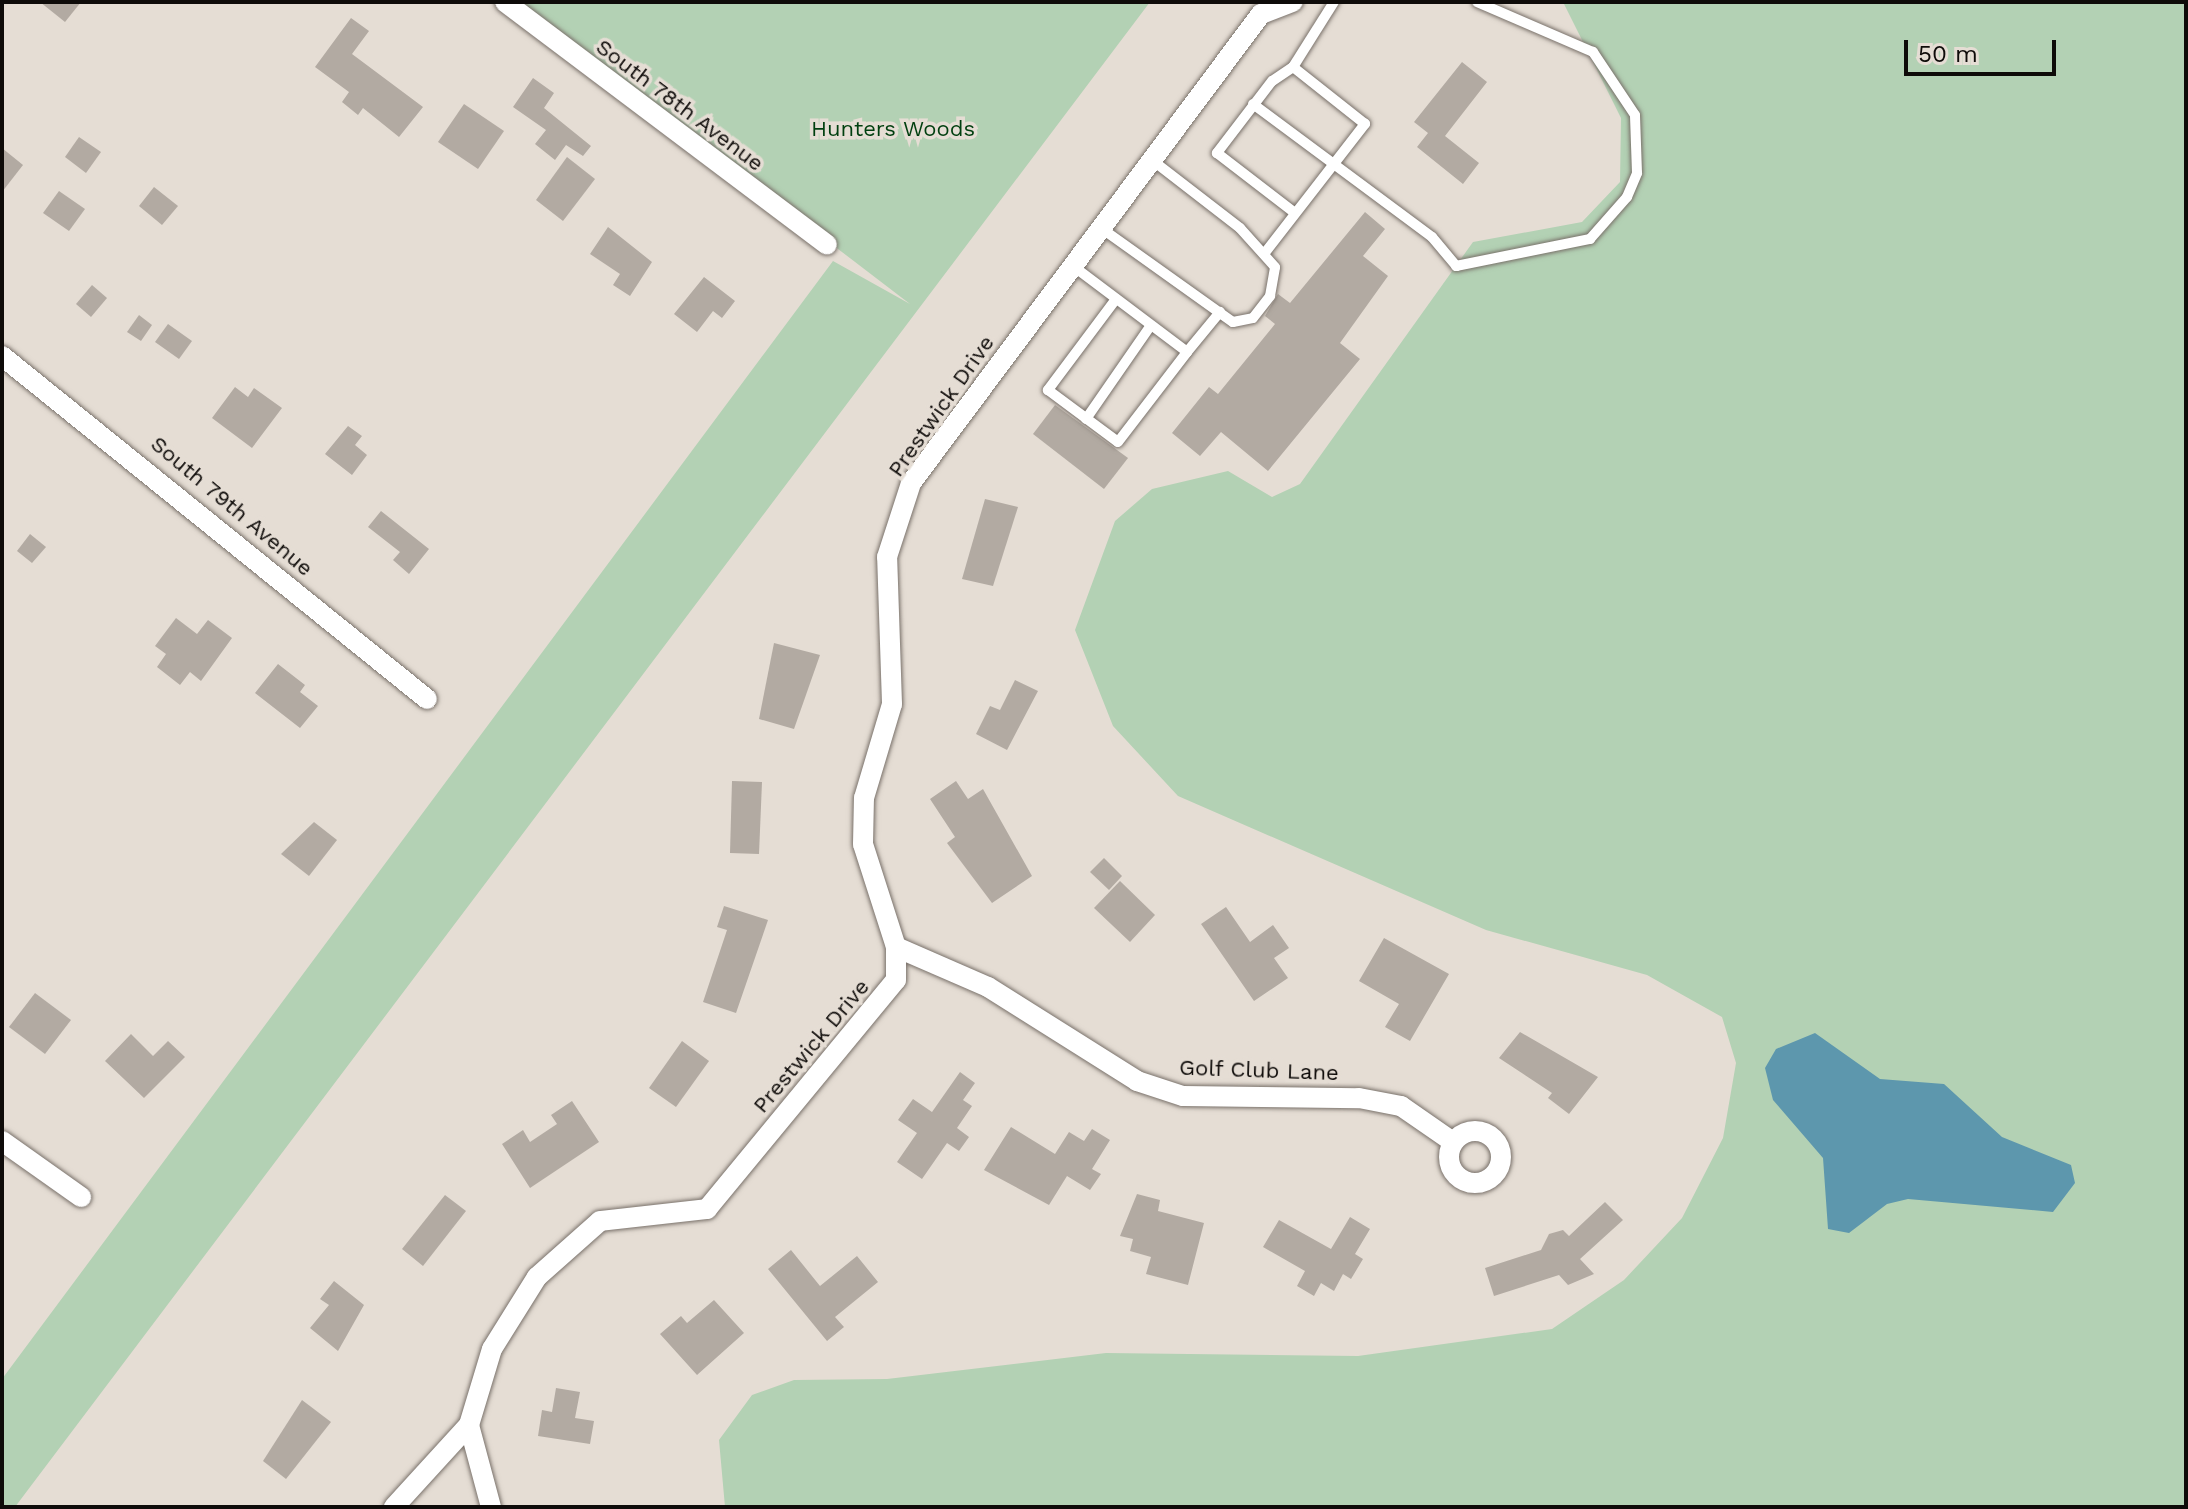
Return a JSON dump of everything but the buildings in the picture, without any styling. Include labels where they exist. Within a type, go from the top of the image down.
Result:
[{"type":"street","name":"South 78th Avenue","points":[[505,2],[827,245]]},
{"type":"street","name":"Prestwick Drive","points":[[394,1507],[469,1425],[492,1349],[537,1277],[600,1221],[707,1209],[896,980],[896,947],[863,844],[864,798],[892,704],[887,557],[911,483],[1261,14],[1293,2]]},
{"type":"street","name":"South 79th Avenue","points":[[2,356],[427,699]]},
{"type":"street","name":"Golf Club Lane","points":[[896,947],[988,987],[1137,1081],[1183,1096],[1359,1098],[1401,1106],[1453,1142]]},
{"type":"street","points":[[2,1141],[81,1197]]},
{"type":"street","points":[[469,1425],[491,1507]]},
{"type":"lane","points":[[1295,213],[1217,153],[1253,104],[1293,67],[1334,2]]},
{"type":"lane","points":[[1253,104],[1432,237],[1456,266],[1590,239],[1603,229],[1637,173],[1635,115],[1593,52],[1477,2]]},
{"type":"lane","points":[[1264,254],[1365,124],[1293,67]]},
{"type":"lane","points":[[1101,228],[1233,322],[1253,318],[1270,296],[1275,267],[1264,254],[1152,160]]},
{"type":"lane","points":[[1073,266],[1187,352]]},
{"type":"lane","points":[[1116,299],[1048,390],[1118,442],[1220,312]]},
{"type":"lane","points":[[1086,419],[1151,325]]},
{"type":"green space","name":"Hunters Woods","points":[[515,2],[1150,2],[15,1507],[2,1507],[2,1379],[833,261],[910,304]]},
{"type":"green space","points":[[1563,2],[2186,2],[2186,1507],[725,1507],[719,1440],[752,1395],[794,1380],[887,1379],[1106,1353],[1358,1356],[1552,1329],[1624,1280],[1682,1218],[1723,1138],[1736,1063],[1722,1017],[1647,975],[1486,930],[1178,796],[1113,726],[1075,630],[1115,521],[1152,489],[1228,471],[1272,497],[1300,484],[1473,242],[1582,222],[1620,182],[1621,118]]},
{"type":"water","points":[[1815,1033],[1880,1079],[1944,1084],[2002,1137],[2071,1165],[2075,1183],[2053,1212],[1908,1199],[1887,1204],[1849,1233],[1828,1229],[1823,1158],[1773,1100],[1765,1068],[1776,1049]]}]
